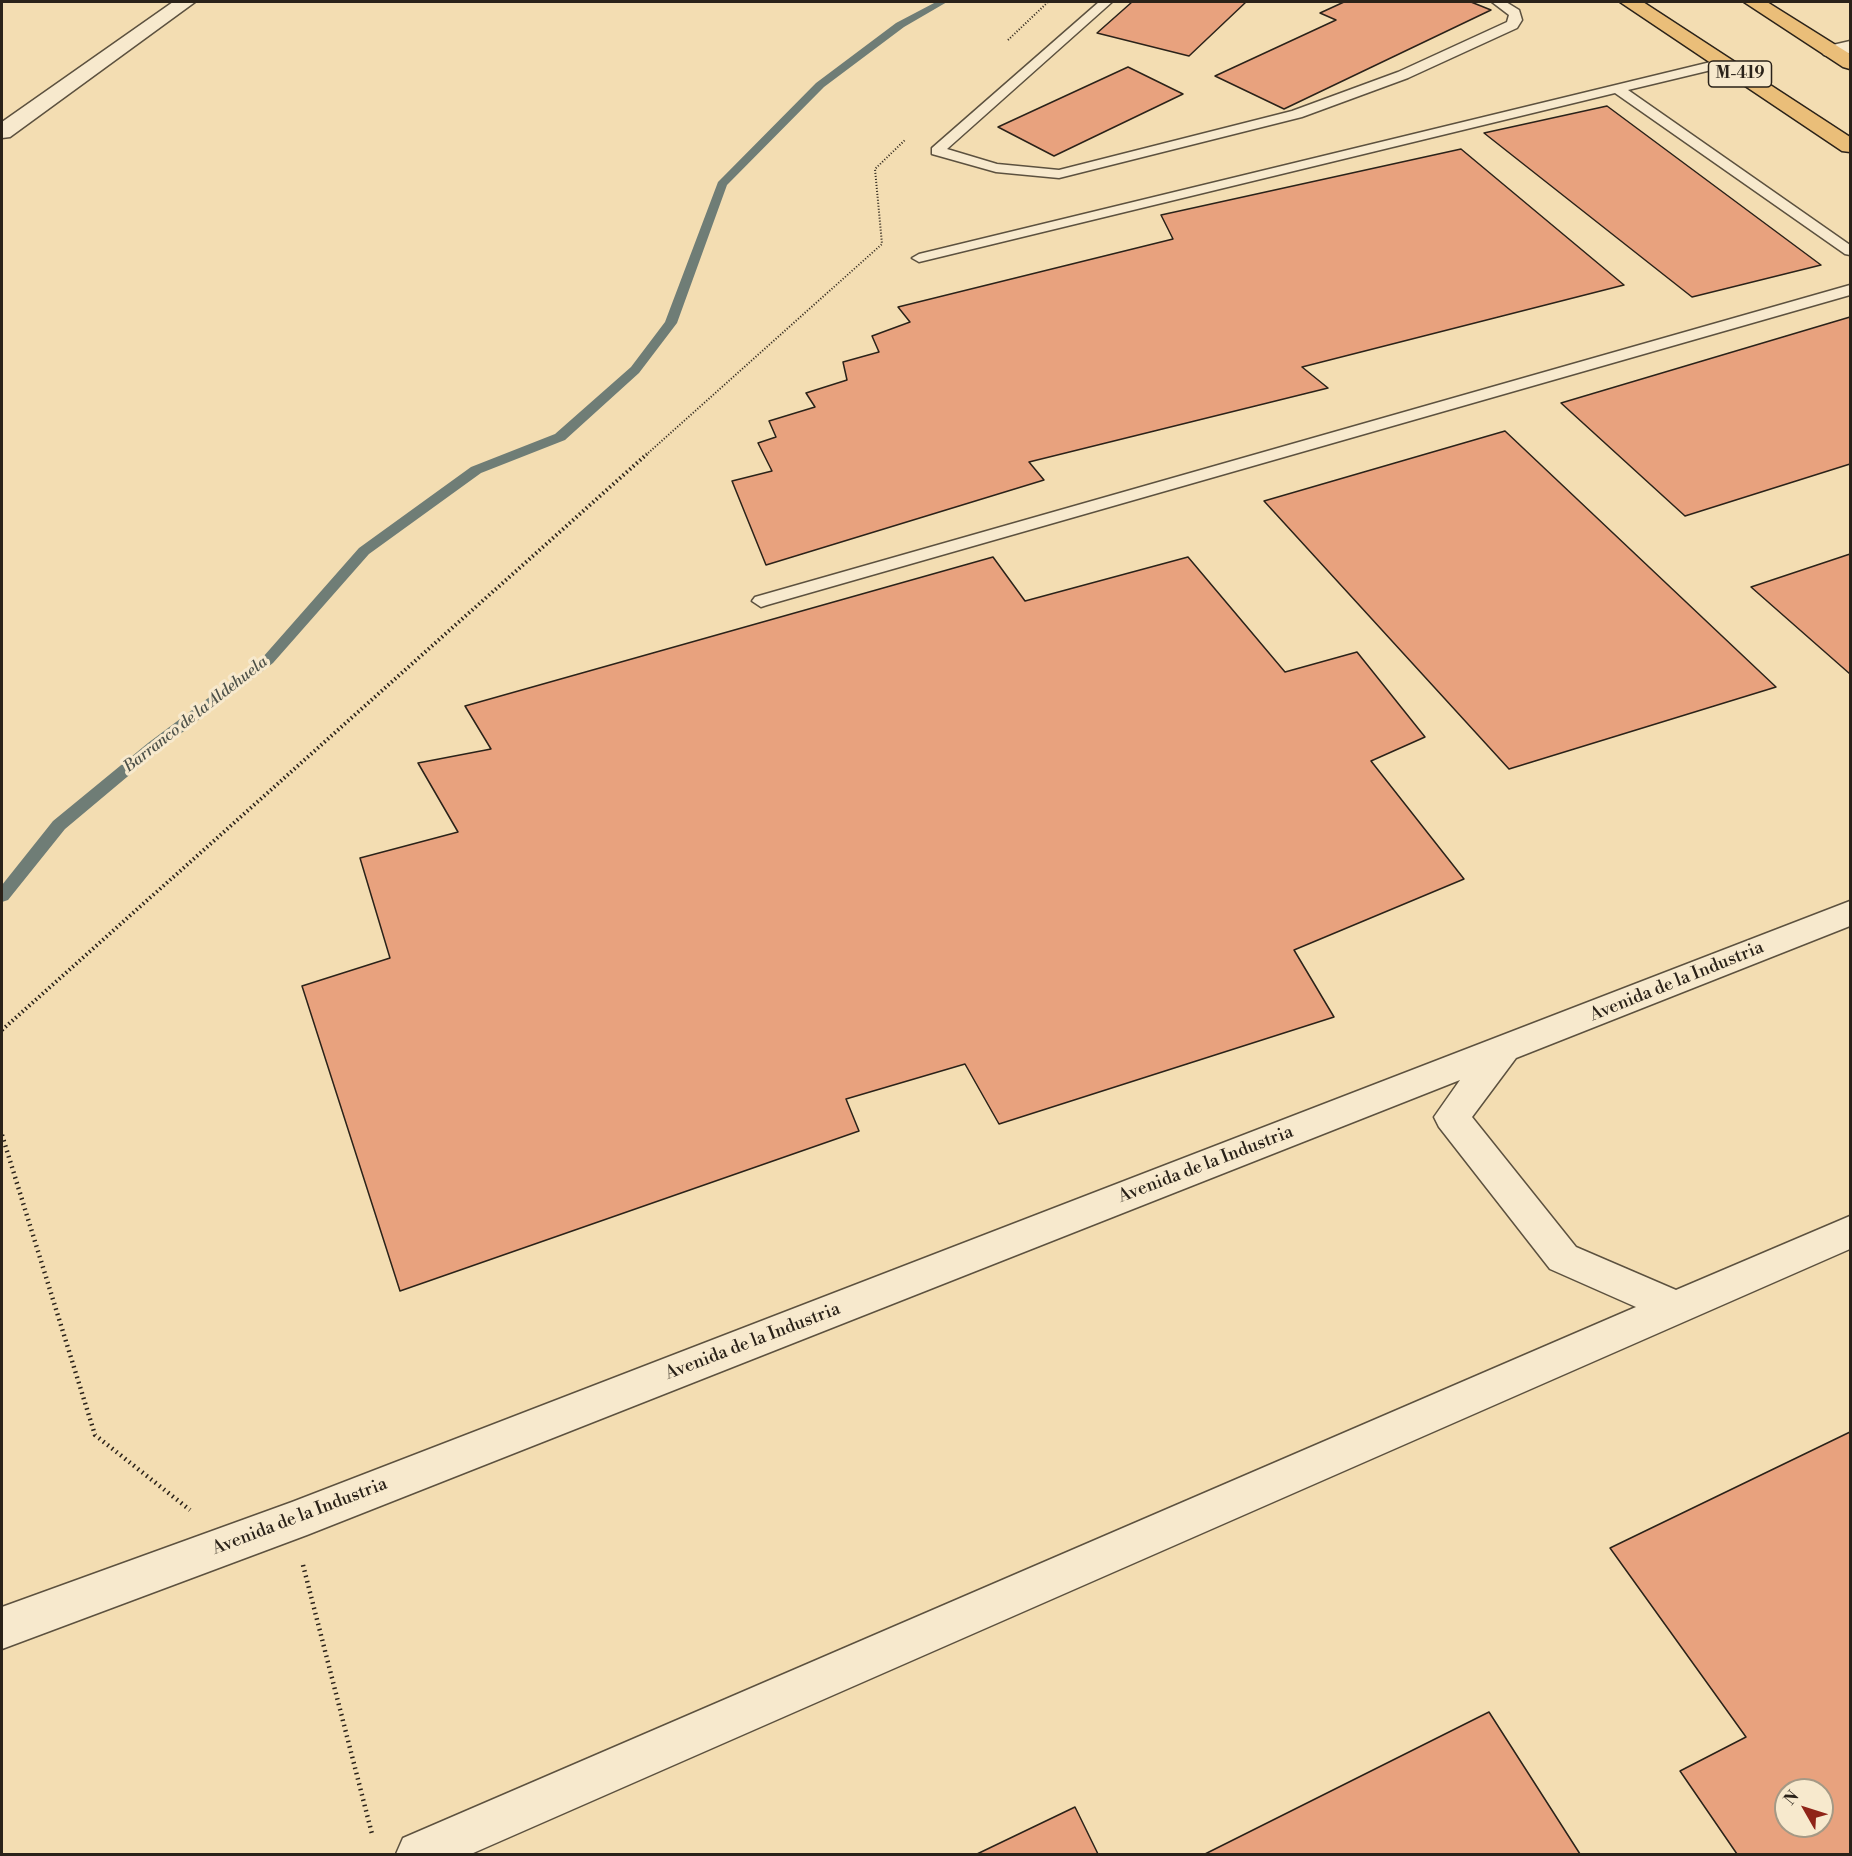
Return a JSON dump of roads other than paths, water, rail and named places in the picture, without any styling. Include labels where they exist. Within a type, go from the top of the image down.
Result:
[{"type":"main road","name":"M-419","points":[[1630,2],[1851,146]]},
{"type":"main road","points":[[1754,2],[1841,49],[1851,63]]},
{"type":"street","points":[[2,132],[185,2]]},
{"type":"street","name":"Avenida de la Industria","points":[[2,1628],[233,1544],[1851,913]]},
{"type":"street","points":[[1503,1050],[1452,1117],[1563,1258],[1677,1308]]},
{"type":"street","points":[[419,1854],[1851,1232]]},
{"type":"lane","points":[[1106,2],[937,151],[996,168],[1059,174],[1297,114],[1403,75],[1512,25],[1516,20],[1515,13],[1498,2]]},
{"type":"lane","points":[[919,258],[1723,63]]},
{"type":"lane","points":[[1616,88],[1851,251]]},
{"type":"lane","points":[[761,601],[1851,291]]},
{"type":"waterway","name":"Barranco de la Aldehuela","points":[[2,896],[59,825],[153,747],[268,660],[364,551],[476,470],[560,437],[635,370],[671,323],[722,184],[820,85],[900,25],[942,2]]}]
